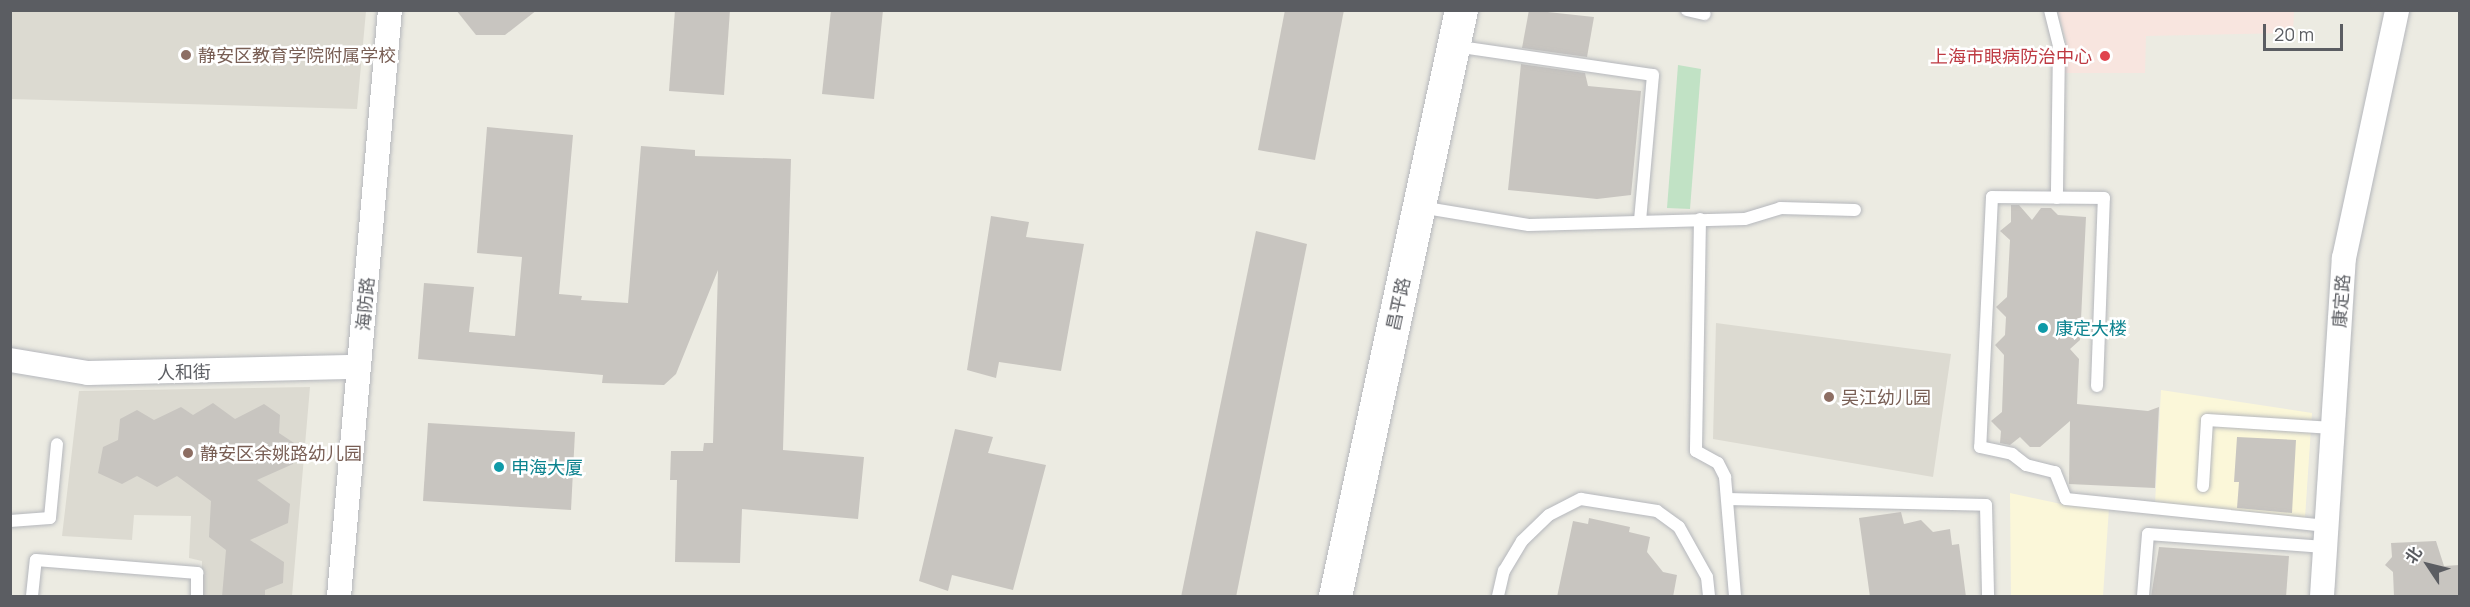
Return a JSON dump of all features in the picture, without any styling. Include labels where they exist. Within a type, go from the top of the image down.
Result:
[{"type":"street","name":"海防路","points":[[339,597],[390,10]]},
{"type":"street","name":"昌平路","points":[[1335,597],[1461,10]]},
{"type":"street","name":"康定路","points":[[2322,597],[2344,258],[2397,10]]},
{"type":"street","name":"人和街","points":[[10,360],[88,373],[359,368]]},
{"type":"lane","points":[[1687,10],[1705,14]]},
{"type":"lane","points":[[2050,10],[2059,46],[2057,198]]},
{"type":"lane","points":[[1453,46],[1653,75],[1640,220]]},
{"type":"lane","points":[[2097,386],[2104,198],[1992,197],[1980,447],[2012,454],[2026,465],[2055,472],[2066,499],[2326,536]]},
{"type":"lane","points":[[1419,206],[1529,225],[1640,220],[1745,219],[1780,208],[1855,210]]},
{"type":"lane","points":[[1700,219],[1696,451],[1718,463],[1725,477],[1735,597]]},
{"type":"lane","points":[[2203,486],[2207,420],[2333,428]]},
{"type":"lane","points":[[10,521],[50,518],[57,444]]},
{"type":"lane","points":[[1498,597],[1504,571],[1522,541],[1549,515],[1581,499],[1657,511],[1679,527],[1703,569],[1709,597]]},
{"type":"lane","points":[[1727,499],[1986,505],[1988,597]]},
{"type":"lane","points":[[2143,597],[2148,534],[2326,536]]},
{"type":"lane","points":[[32,597],[36,560],[197,573],[196,597]]},
{"type":"shaded area","name":"静安区教育学院附属学校","points":[[11,10],[366,11],[357,109],[11,99]]},
{"type":"shaded area","name":"上海市眼病防治中心","points":[[2058,11],[2294,11],[2293,33],[2146,36],[2145,73],[2064,73],[2066,40]]},
{"type":"shaded area","name":"吴江幼儿园","points":[[1716,323],[1951,354],[1933,477],[1713,439]]},
{"type":"shaded area","name":"静安区余姚路幼儿园","points":[[310,387],[292,596],[202,596],[202,561],[189,558],[191,516],[134,515],[132,540],[62,536],[79,391]]},
{"type":"shaded area","points":[[2161,390],[2312,413],[2305,518],[2155,504]]},
{"type":"shaded area","points":[[2010,493],[2066,505],[2109,508],[2103,596],[2011,596]]},
{"type":"green space","points":[[1678,65],[1701,69],[1690,209],[1667,208]]},
{"type":"building","points":[[456,10],[537,10],[505,35],[476,35]]},
{"type":"building","points":[[675,10],[730,10],[724,95],[669,91]]},
{"type":"building","points":[[831,10],[883,10],[874,99],[822,94]]},
{"type":"building","points":[[1285,10],[1344,10],[1315,160],[1258,150]]},
{"type":"building","points":[[1529,10],[1594,17],[1587,57],[1522,48]]},
{"type":"building","points":[[1521,64],[1585,73],[1588,86],[1641,91],[1631,195],[1597,199],[1508,190]]},
{"type":"building","points":[[487,127],[573,135],[559,294],[582,296],[581,300],[628,303],[641,146],[695,150],[695,156],[791,159],[783,450],[864,457],[858,519],[742,509],[740,563],[675,562],[677,480],[670,480],[671,451],[703,451],[704,443],[713,443],[718,270],[676,374],[664,385],[602,383],[603,375],[418,359],[424,283],[474,287],[469,332],[515,336],[522,257],[477,253]]},
{"type":"building","name":"康定大楼","points":[[2011,205],[2019,205],[2032,220],[2041,208],[2051,208],[2058,215],[2086,217],[2080,340],[2070,349],[2079,359],[2077,404],[2148,411],[2159,407],[2155,488],[2069,484],[2070,421],[2040,447],[2030,447],[2020,437],[2010,445],[2000,443],[2001,431],[1991,421],[2002,412],[2004,355],[1995,345],[2005,335],[2006,317],[1996,307],[2007,297],[2010,240],[2000,231],[2011,222]]},
{"type":"building","points":[[991,216],[1029,222],[1026,237],[1084,244],[1061,371],[999,362],[996,378],[967,370]]},
{"type":"building","points":[[1256,231],[1307,244],[1236,597],[1181,597]]},
{"type":"building","points":[[213,403],[235,419],[264,404],[280,415],[279,433],[294,443],[293,464],[257,480],[290,504],[288,523],[250,540],[284,562],[283,583],[265,590],[265,597],[222,597],[226,550],[209,537],[211,501],[177,476],[157,487],[137,476],[122,484],[98,473],[103,447],[118,440],[120,419],[137,410],[154,420],[181,407],[193,415]]},
{"type":"building","name":"申海大厦","points":[[428,423],[575,432],[571,510],[423,501]]},
{"type":"building","points":[[955,429],[993,437],[988,453],[1046,465],[1013,590],[952,575],[948,591],[919,581]]},
{"type":"building","points":[[2237,437],[2296,440],[2292,513],[2237,508],[2239,482],[2234,482]]},
{"type":"building","points":[[1901,512],[1904,524],[1921,520],[1933,532],[1950,529],[1952,545],[1959,544],[1966,597],[1870,597],[1859,518]]},
{"type":"building","points":[[1589,518],[1630,527],[1629,532],[1650,537],[1647,552],[1663,572],[1677,575],[1673,597],[1557,597],[1573,521],[1588,524]]},
{"type":"building","points":[[2436,541],[2444,566],[2460,565],[2460,597],[2394,597],[2393,572],[2385,565],[2392,557],[2391,543]]},
{"type":"building","points":[[2159,547],[2289,556],[2286,597],[2151,597]]},
{"type":"place","name":"静安区教育学院附属学校","points":[[186,55]]},
{"type":"place","name":"上海市眼病防治中心","points":[[2105,56]]},
{"type":"place","name":"康定大楼","points":[[2043,328]]},
{"type":"place","name":"吴江幼儿园","points":[[1829,397]]},
{"type":"place","name":"静安区余姚路幼儿园","points":[[188,453]]},
{"type":"place","name":"申海大厦","points":[[499,467]]}]
